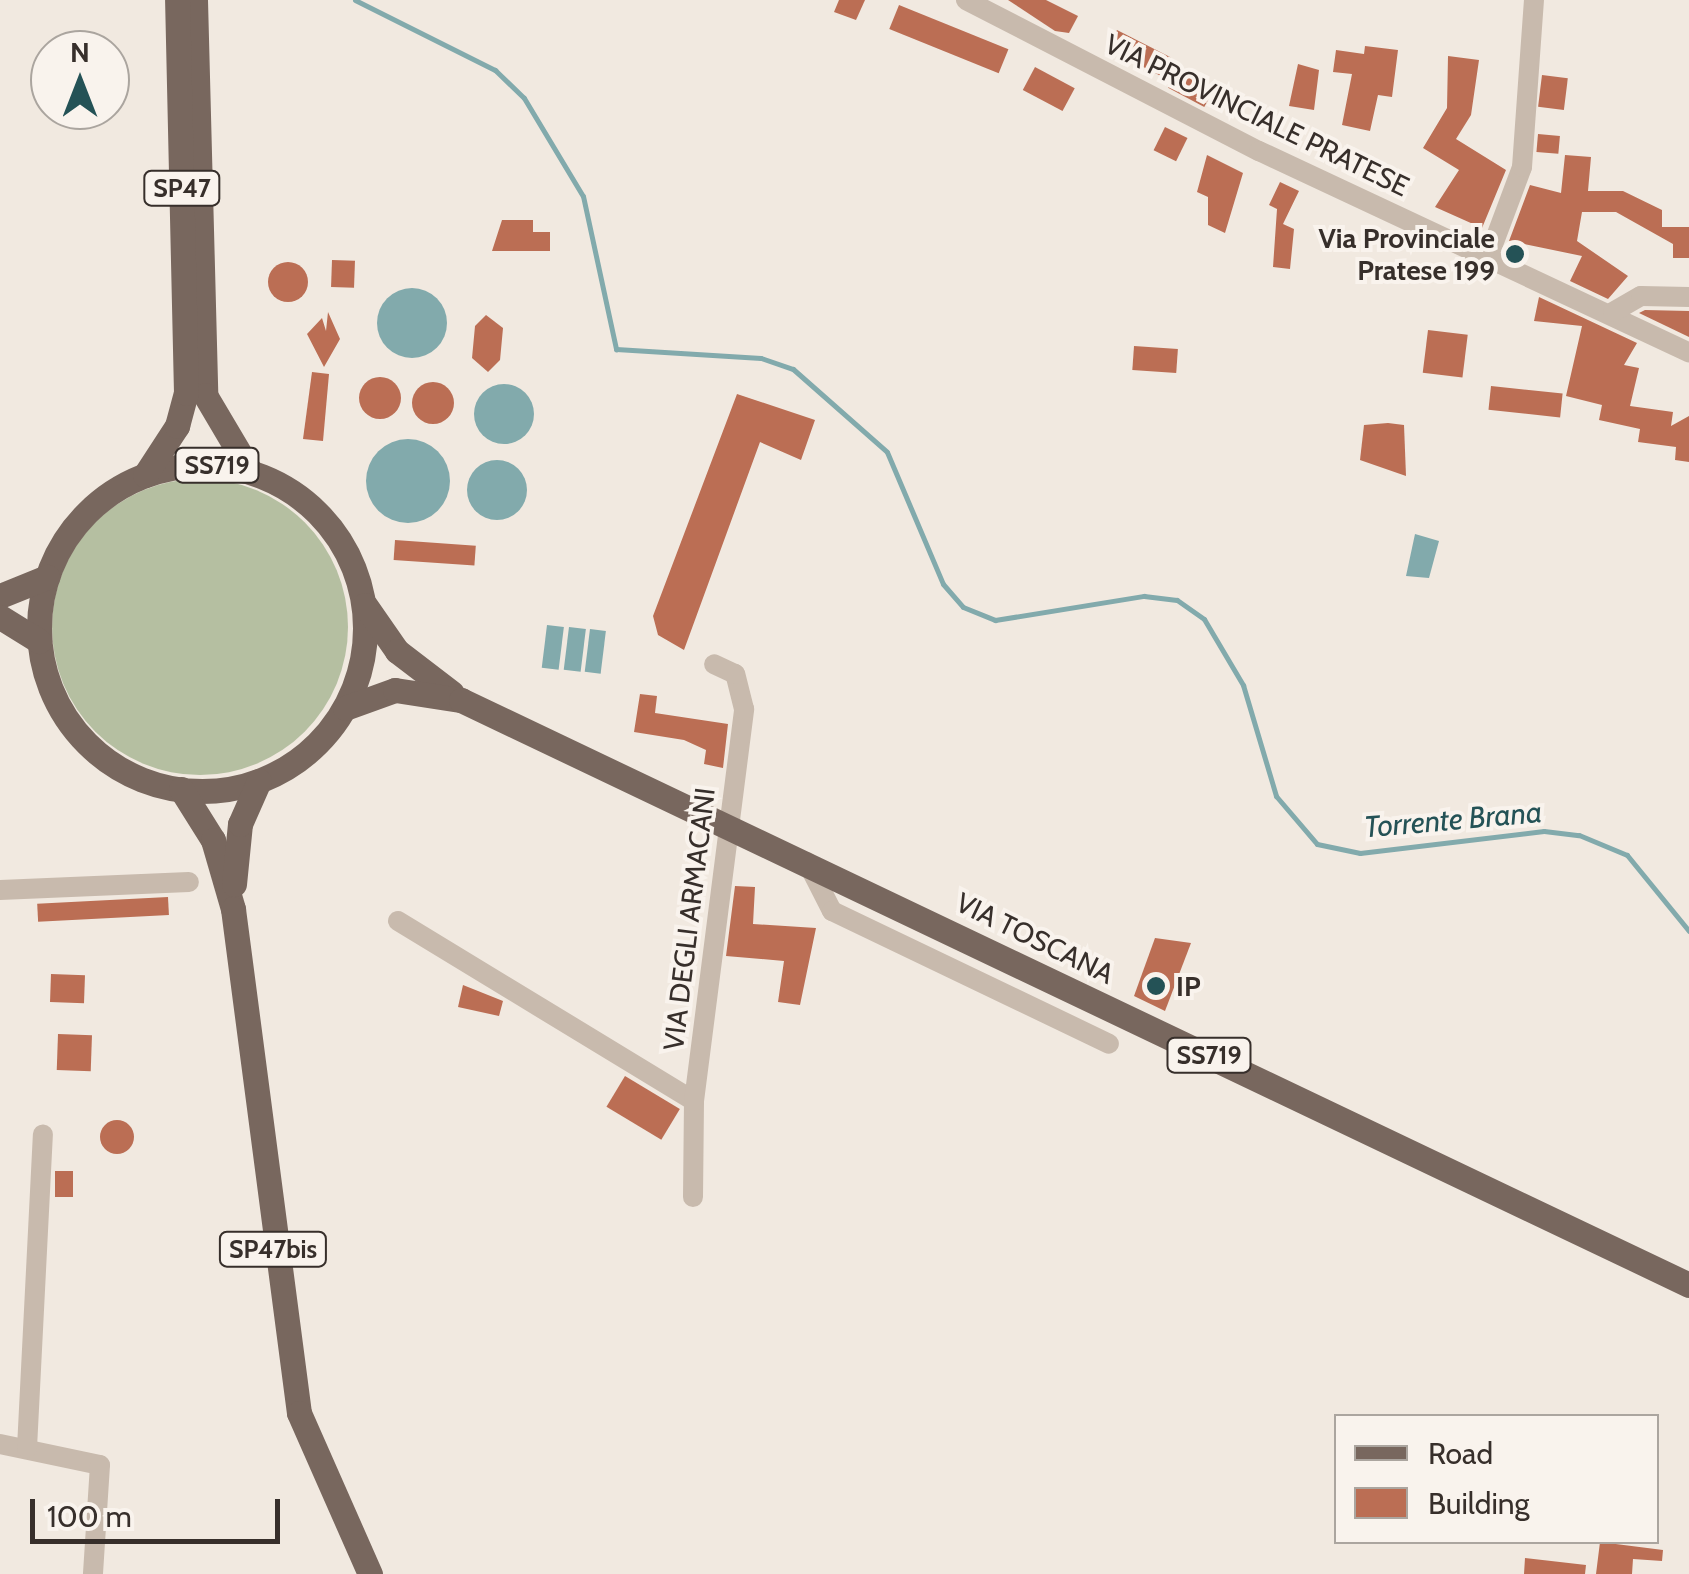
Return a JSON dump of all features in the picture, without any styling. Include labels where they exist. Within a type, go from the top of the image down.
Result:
[{"type":"main road","name":"SP47","points":[[144,475],[177,426],[186,392],[176,0]]},
{"type":"main road","name":"SP47","points":[[195,0],[205,394],[218,432],[250,471]]},
{"type":"main road","name":"SS719","points":[[197,464],[250,471],[327,522],[365,606],[363,659],[345,708],[299,760],[258,781],[181,789],[128,773],[84,740],[53,694],[39,640],[47,577],[90,509],[144,475],[197,464]]},
{"type":"main road","points":[[0,596],[47,577]]},
{"type":"main road","name":"VIA TOSCANA","points":[[365,606],[397,651],[462,700],[1689,1285]]},
{"type":"main road","points":[[0,617],[39,640]]},
{"type":"main road","name":"VIA TOSCANA","points":[[345,708],[394,690],[462,700]]},
{"type":"main road","name":"SP47bis","points":[[233,909],[240,824],[258,781]]},
{"type":"main road","name":"SP47bis","points":[[181,789],[213,840],[233,909],[290,1370],[327,1492],[370,1574]]},
{"type":"street","name":"VIA PROVINCIALE PRATESE","points":[[966,0],[1488,258],[1613,312],[1689,352]]},
{"type":"street","points":[[1488,258],[1522,166],[1534,0]]},
{"type":"street","points":[[1613,312],[1641,296],[1689,297]]},
{"type":"street","name":"VIA DEGLI ARMACANI","points":[[693,1197],[694,1101],[742,694],[735,674],[714,664]]},
{"type":"street","points":[[807,862],[820,899],[839,915],[1108,1044]]},
{"type":"street","points":[[0,890],[189,882]]},
{"type":"street","points":[[398,921],[694,1101]]},
{"type":"street","points":[[28,1448],[42,1134]]},
{"type":"street","points":[[0,1444],[100,1465],[94,1574]]},
{"type":"green space","points":[[200,479],[229,482],[256,491],[282,504],[304,523],[323,545],[336,571],[345,598],[345,656],[336,683],[323,709],[304,731],[282,750],[256,763],[229,772],[200,775],[171,772],[144,763],[118,750],[96,731],[77,709],[64,683],[55,656],[52,627],[55,598],[64,571],[77,545],[96,523],[118,504],[144,491],[171,482]]},
{"type":"water","points":[[412,288],[437,298],[447,323],[437,348],[412,358],[387,348],[377,323],[387,298]]},
{"type":"water","points":[[504,384],[525,393],[534,414],[525,435],[504,444],[483,435],[474,414],[483,393]]},
{"type":"water","points":[[408,439],[424,442],[438,451],[447,465],[447,497],[438,511],[424,520],[408,523],[392,520],[378,511],[369,497],[366,481],[369,465],[378,451],[392,442]]},
{"type":"water","points":[[497,460],[518,469],[527,490],[518,511],[497,520],[476,511],[467,490],[476,469]]},
{"type":"water","points":[[1415,534],[1439,541],[1429,578],[1406,576]]},
{"type":"water","points":[[547,625],[564,627],[559,670],[542,668]]},
{"type":"water","points":[[569,627],[586,629],[581,672],[564,670]]},
{"type":"water","points":[[590,629],[606,631],[601,674],[585,672]]},
{"type":"building","points":[[839,0],[865,0],[856,20],[834,12]]},
{"type":"building","points":[[1008,0],[1046,0],[1078,16],[1069,33],[1055,31]]},
{"type":"building","points":[[899,5],[1008,49],[999,73],[889,29]]},
{"type":"building","points":[[1117,30],[1170,57],[1161,76],[1107,49]]},
{"type":"building","points":[[1365,46],[1398,50],[1392,97],[1378,95],[1370,131],[1342,125],[1352,74],[1333,72],[1336,50],[1364,54]]},
{"type":"building","points":[[1448,56],[1479,60],[1471,115],[1456,139],[1506,170],[1482,228],[1435,207],[1459,170],[1423,148],[1447,108]]},
{"type":"building","points":[[1298,64],[1319,70],[1314,110],[1289,106]]},
{"type":"building","points":[[1035,67],[1075,88],[1063,111],[1023,90]]},
{"type":"building","points":[[1177,71],[1213,90],[1204,107],[1168,88]]},
{"type":"building","points":[[1542,75],[1568,78],[1564,110],[1538,107]]},
{"type":"building","points":[[1165,127],[1187,138],[1176,161],[1154,150]]},
{"type":"building","points":[[1538,134],[1560,136],[1558,154],[1536,152]]},
{"type":"building","points":[[1207,155],[1243,173],[1225,233],[1208,225],[1208,197],[1197,192]]},
{"type":"building","points":[[1565,155],[1591,157],[1588,191],[1623,191],[1662,210],[1662,227],[1689,227],[1689,258],[1673,258],[1673,244],[1616,212],[1582,212],[1577,241],[1628,276],[1608,299],[1570,281],[1582,256],[1509,241],[1530,185],[1561,193]]},
{"type":"building","points":[[1280,182],[1299,191],[1283,224],[1294,229],[1290,269],[1273,267],[1277,209],[1269,205]]},
{"type":"building","points":[[502,220],[533,220],[533,232],[550,232],[550,251],[492,251]]},
{"type":"building","points":[[332,260],[355,261],[354,288],[331,287]]},
{"type":"building","points":[[288,262],[302,268],[308,282],[302,296],[288,302],[274,296],[268,282],[274,268]]},
{"type":"building","points":[[1539,297],[1637,343],[1624,365],[1639,368],[1630,406],[1673,412],[1671,426],[1689,416],[1689,462],[1675,460],[1676,447],[1638,442],[1640,429],[1599,420],[1602,405],[1566,396],[1582,326],[1534,321]]},
{"type":"building","points":[[1645,310],[1689,311],[1689,337],[1639,313]]},
{"type":"building","points":[[328,312],[340,339],[324,367],[307,334],[322,318],[326,331]]},
{"type":"building","points":[[486,315],[503,328],[500,360],[488,372],[472,358],[475,326]]},
{"type":"building","points":[[1428,330],[1468,335],[1462,378],[1423,373]]},
{"type":"building","points":[[1134,346],[1178,349],[1176,373],[1132,370]]},
{"type":"building","points":[[312,372],[329,374],[323,441],[303,439]]},
{"type":"building","points":[[380,377],[395,383],[401,398],[395,413],[380,419],[365,413],[359,398],[365,383]]},
{"type":"building","points":[[433,382],[448,388],[454,403],[448,418],[433,424],[418,418],[412,403],[418,388]]},
{"type":"building","points":[[1491,386],[1563,394],[1560,417],[1488,410]]},
{"type":"building","points":[[737,394],[815,420],[801,460],[760,442],[684,650],[658,635],[653,616]]},
{"type":"building","points":[[1364,425],[1404,425],[1406,476],[1360,460]]},
{"type":"building","points":[[395,540],[476,546],[474,566],[394,560]]},
{"type":"building","points":[[640,694],[657,696],[655,713],[728,724],[723,768],[704,764],[706,750],[684,740],[634,732]]},
{"type":"building","points":[[735,886],[755,887],[753,924],[816,928],[800,1005],[778,1002],[784,961],[726,956]]},
{"type":"building","points":[[168,897],[169,915],[38,922],[37,904]]},
{"type":"building","points":[[1155,938],[1191,943],[1165,1011],[1134,996]]},
{"type":"building","points":[[51,974],[85,975],[84,1003],[50,1002]]},
{"type":"building","points":[[463,985],[503,1001],[499,1016],[458,1007]]},
{"type":"building","points":[[58,1034],[92,1035],[91,1071],[57,1070]]},
{"type":"building","points":[[625,1076],[680,1109],[661,1140],[606,1107]]},
{"type":"building","points":[[117,1120],[129,1125],[134,1137],[129,1149],[117,1154],[105,1149],[100,1137],[105,1125]]},
{"type":"building","points":[[55,1171],[73,1171],[73,1197],[55,1197]]},
{"type":"building","points":[[1600,1544],[1663,1550],[1662,1561],[1633,1559],[1632,1574],[1596,1574]]},
{"type":"building","points":[[1525,1558],[1586,1565],[1585,1574],[1524,1574]]},
{"type":"waterway","name":"Torrente Brana","points":[[355,0],[495,70],[524,98],[583,196],[616,349],[761,358],[793,369],[887,452],[943,584],[963,607],[995,620],[1144,596],[1177,600],[1204,619],[1243,685],[1276,796],[1317,844],[1360,853],[1544,831],[1579,835],[1627,855],[1689,931]]},
{"type":"place","name":"Via Provinciale Pratese 199","points":[[1515,254]]},
{"type":"place","name":"IP","points":[[1156,986]]}]
